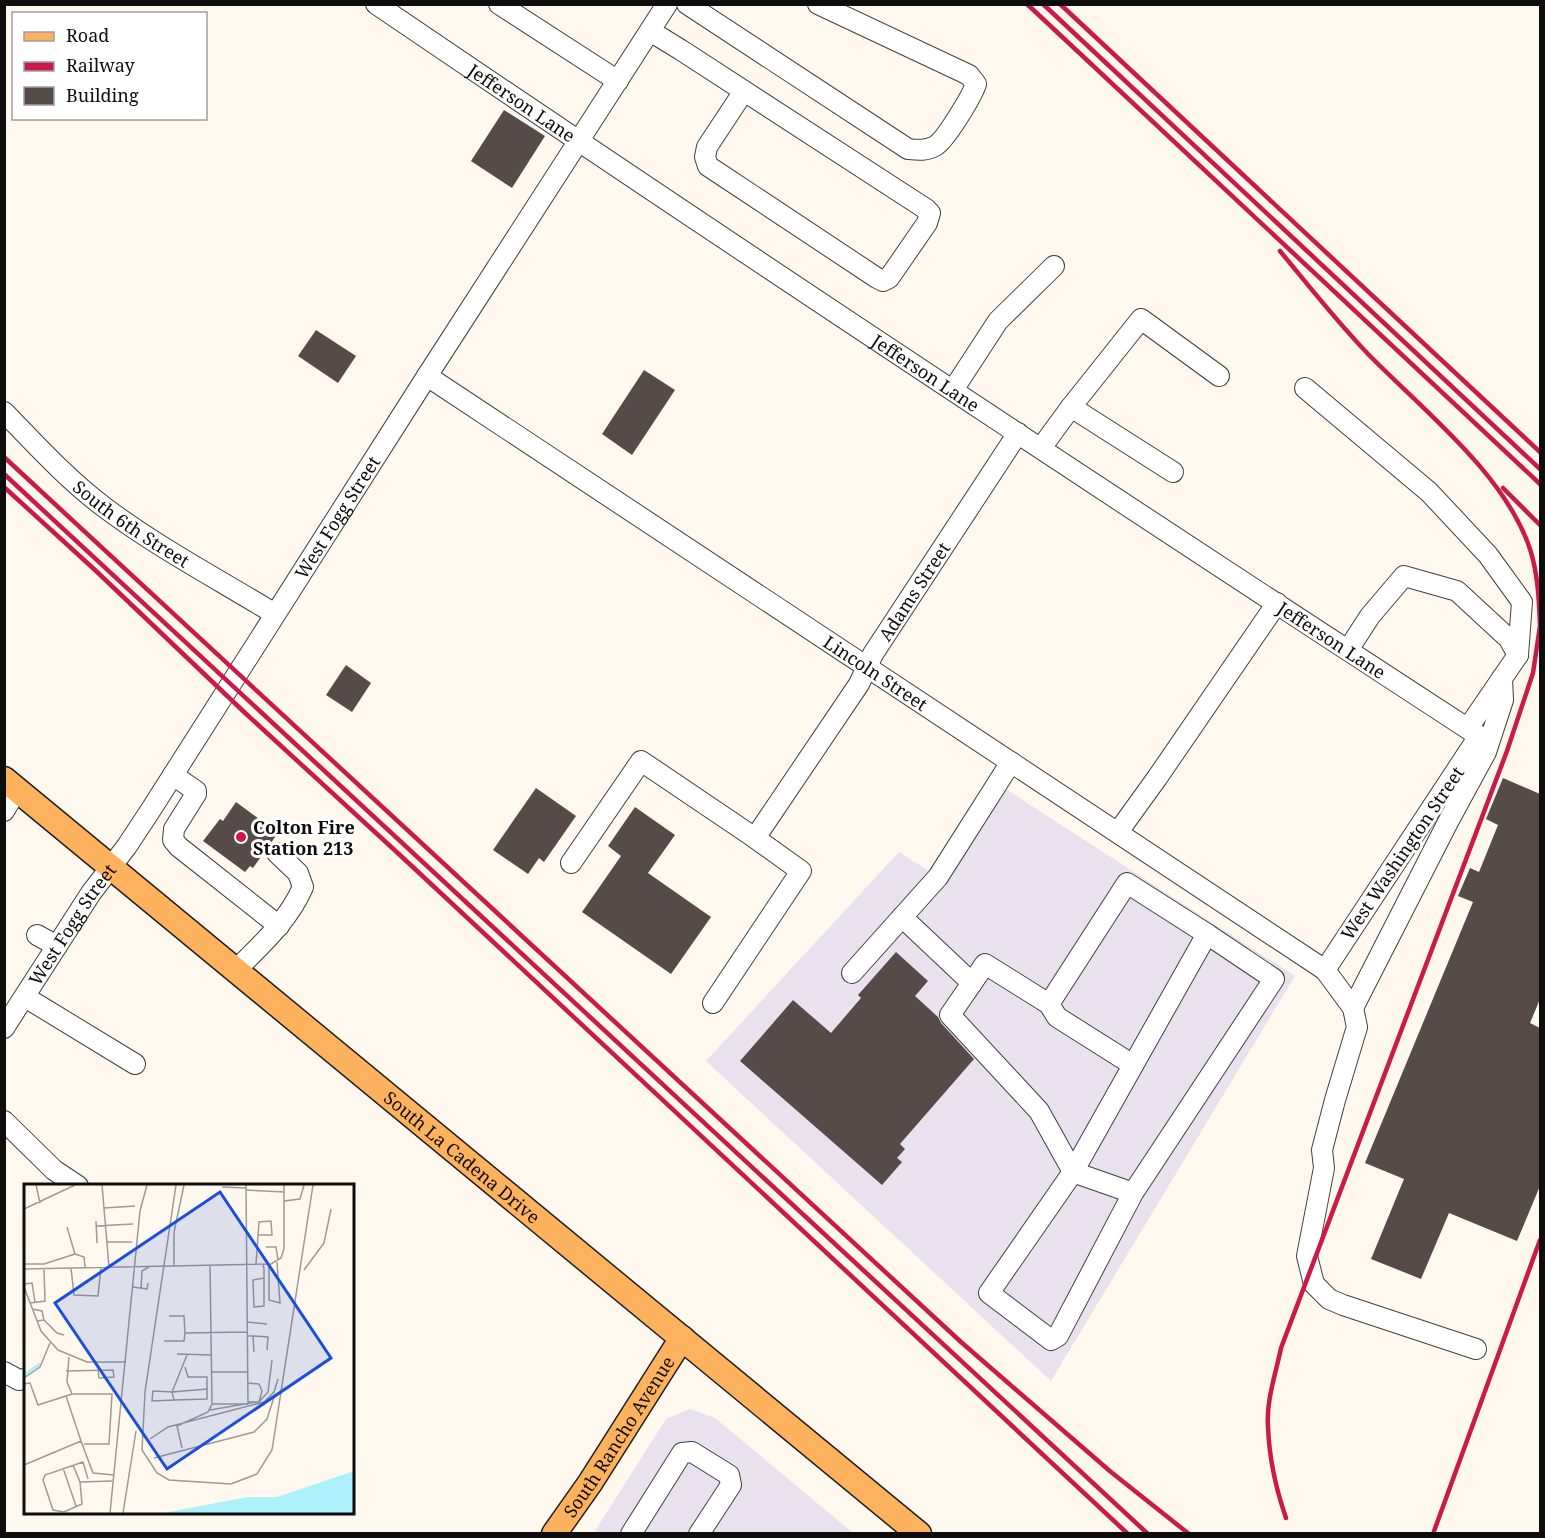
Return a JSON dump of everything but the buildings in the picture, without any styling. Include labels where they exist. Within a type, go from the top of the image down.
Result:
[{"type":"main road","name":"South La Cadena Drive","points":[[11,785],[919,1533]]},
{"type":"main road","name":"South Rancho Avenue","points":[[554,1533],[590,1483],[682,1338]]},
{"type":"street","name":"Jefferson Lane","points":[[376,4],[953,390],[1473,732]]},
{"type":"street","points":[[499,4],[618,81]]},
{"type":"street","name":"West Fogg Street","points":[[4,1028],[110,867],[128,846],[667,4]]},
{"type":"street","points":[[687,4],[908,149],[921,151],[937,146],[972,96],[976,84],[969,75],[818,4]]},
{"type":"street","points":[[650,31],[744,91],[930,213],[927,223],[889,278],[883,281],[877,278],[708,166],[705,157],[707,147],[744,91]]},
{"type":"street","points":[[953,390],[998,321],[1054,266]]},
{"type":"street","points":[[1041,448],[1141,319],[1219,376]]},
{"type":"street","name":"Lincoln Street","points":[[427,376],[1325,969]]},
{"type":"street","points":[[1305,388],[1429,492],[1488,555],[1522,602],[1518,655]]},
{"type":"street","points":[[1071,407],[1173,472]]},
{"type":"street","name":"South 6th Street","points":[[4,412],[59,469],[103,506],[134,528],[275,614]]},
{"type":"street","name":"Adams Street","points":[[755,837],[859,684],[873,654],[1018,433]]},
{"type":"street","points":[[1348,650],[1370,616],[1404,576],[1457,591],[1509,639],[1518,655]]},
{"type":"street","points":[[1118,832],[1276,603]]},
{"type":"street","name":"West Washington Street","points":[[1325,969],[1473,732],[1502,678],[1518,655]]},
{"type":"street","points":[[1353,1008],[1486,752],[1503,699],[1502,678]]},
{"type":"street","points":[[572,863],[640,761],[755,837],[801,871],[713,1002]]},
{"type":"street","points":[[852,973],[938,877],[1011,762]]},
{"type":"street","points":[[173,775],[195,790],[196,794],[174,829],[173,840],[178,847],[279,926]]},
{"type":"street","points":[[4,812],[11,785]]},
{"type":"street","points":[[236,970],[279,926],[295,906],[303,887],[298,873],[277,853]]},
{"type":"street","points":[[1049,1004],[1127,883],[1207,934],[1274,979],[1133,1193],[1058,1336],[1051,1340],[989,1293],[1073,1172],[1207,934]]},
{"type":"street","points":[[902,917],[972,982]]},
{"type":"street","points":[[37,935],[57,946]]},
{"type":"street","points":[[1133,1065],[1056,1017],[1049,1004],[985,964],[950,1015],[1039,1111],[1073,1172],[1133,1193]]},
{"type":"street","points":[[1325,969],[1353,1008],[1357,1027],[1322,1150],[1324,1168],[1307,1256],[1314,1284],[1329,1299],[1343,1305],[1476,1349]]},
{"type":"street","points":[[25,997],[135,1064]]},
{"type":"street","points":[[4,1121],[54,1170],[76,1184]]},
{"type":"street","points":[[4,1372],[19,1380],[24,1379]]},
{"type":"street","points":[[631,1533],[682,1453],[692,1452],[729,1475],[731,1485],[699,1533]]},
{"type":"shaded area","points":[[990,779],[1295,976],[1051,1381],[706,1061],[899,852],[932,873]]},
{"type":"shaded area","points":[[690,1409],[715,1418],[853,1533],[593,1534],[666,1419]]},
{"type":"railway","points":[[1027,4],[1540,484]]},
{"type":"railway","points":[[1043,4],[1540,469]]},
{"type":"railway","points":[[1060,4],[1540,452]]},
{"type":"railway","points":[[1280,251],[1357,342],[1460,445],[1502,495],[1518,521],[1533,558],[1539,597],[1540,625]]},
{"type":"railway","points":[[4,457],[961,1342],[1111,1472],[1189,1534]]},
{"type":"railway","points":[[4,474],[1148,1534]]},
{"type":"railway","points":[[4,487],[1128,1534]]},
{"type":"railway","points":[[1503,488],[1540,525]]},
{"type":"railway","points":[[1286,1518],[1274,1473],[1268,1426],[1270,1397],[1281,1348],[1507,751],[1533,673],[1540,626]]},
{"type":"railway","points":[[1433,1534],[1540,1240]]},
{"type":"place","name":"Colton Fire Station 213","points":[[241,837]]}]
